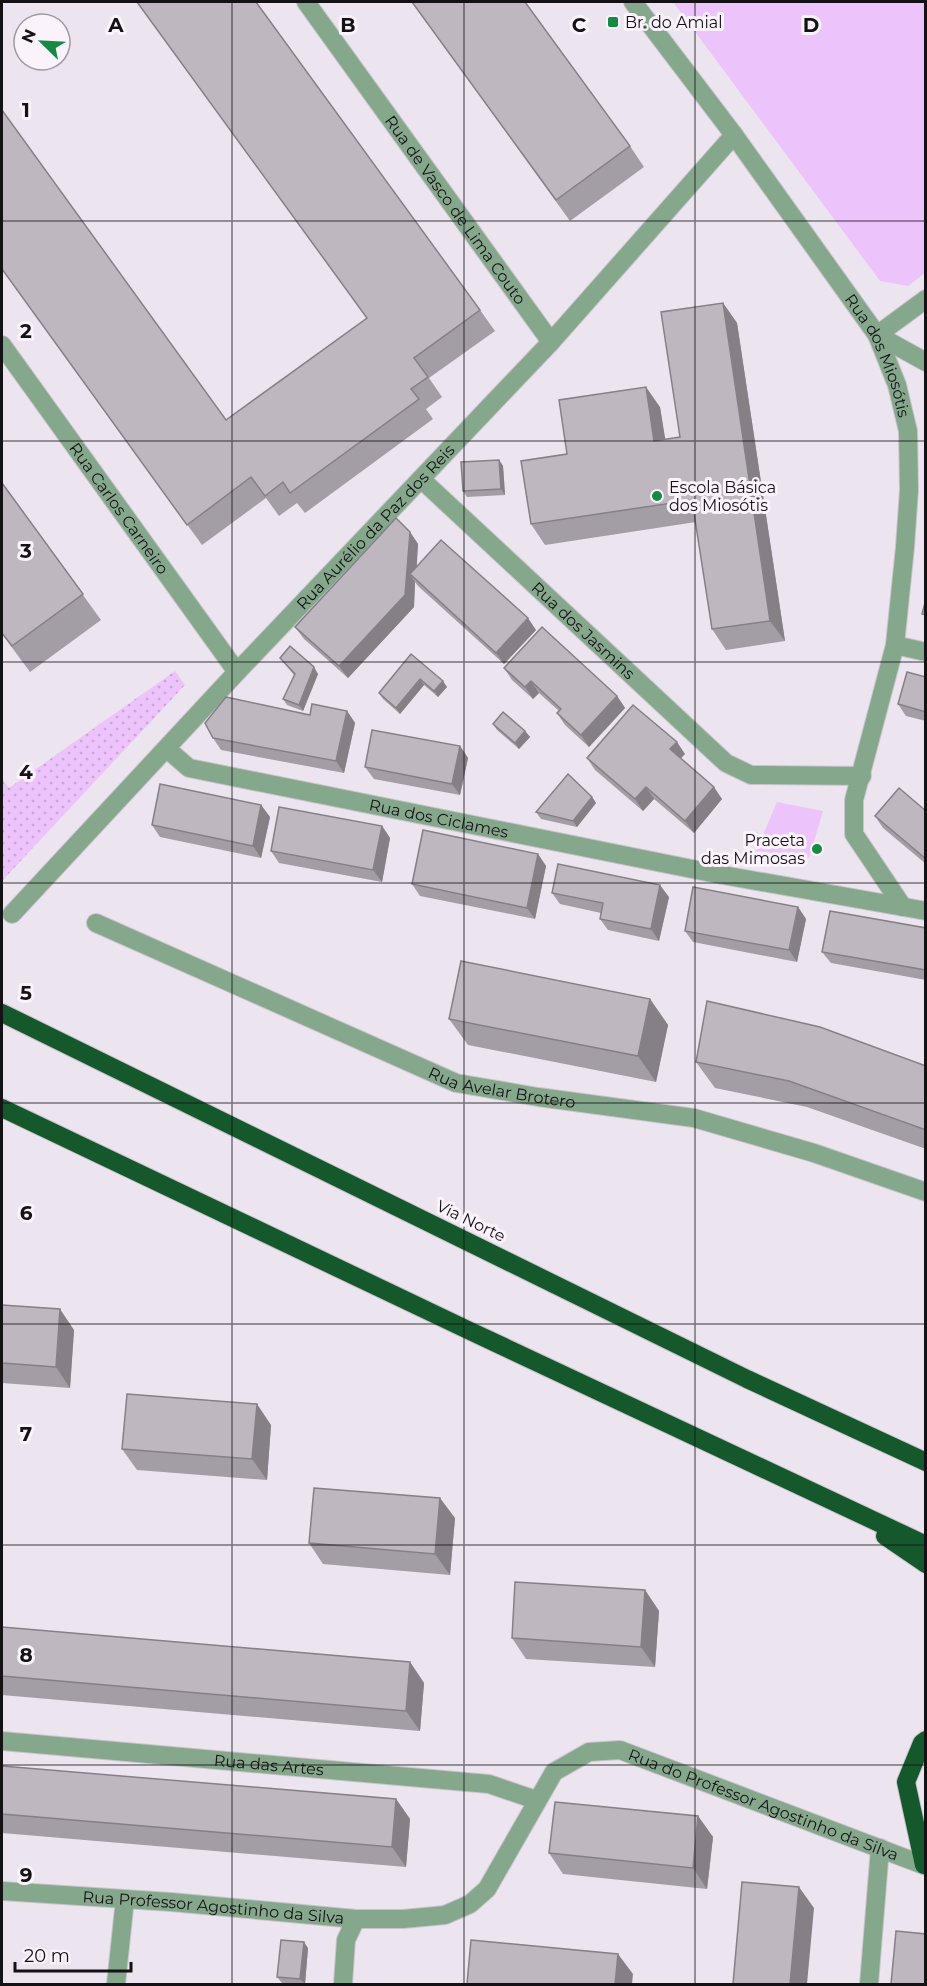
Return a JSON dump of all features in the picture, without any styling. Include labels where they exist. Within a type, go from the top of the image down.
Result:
[{"type":"highway","name":"Via Norte","points":[[2,1013],[747,1379],[926,1462]]},
{"type":"highway","points":[[2,1107],[841,1507],[926,1545]]},
{"type":"highway","points":[[841,1507],[926,1564]]},
{"type":"highway","points":[[925,1865],[906,1782],[922,1743],[926,1740]]},
{"type":"street","name":"Rua de Vasco de Lima Couto","points":[[306,2],[551,342]]},
{"type":"street","name":"Rua dos Miosótis","points":[[633,2],[734,135],[877,335],[897,385],[908,431],[908,513],[895,645],[862,776]]},
{"type":"street","name":"Rua Aurélio da Paz dos Reis","points":[[12,914],[237,672],[551,342],[734,135]]},
{"type":"street","points":[[926,299],[877,335],[926,362]]},
{"type":"street","name":"Rua Carlos Carneiro","points":[[2,345],[237,672]]},
{"type":"street","name":"Rua dos Jasmins","points":[[421,479],[726,763],[751,775],[862,776]]},
{"type":"street","points":[[895,645],[926,652]]},
{"type":"street","name":"Rua dos Ciclames","points":[[167,749],[189,768],[717,874],[903,907]]},
{"type":"street","points":[[862,776],[854,800],[855,834],[903,907],[926,911]]},
{"type":"street","name":"Rua Avelar Brotero","points":[[96,923],[456,1083],[538,1097],[694,1118],[814,1153],[926,1192]]},
{"type":"street","name":"Rua das Artes","points":[[2,1741],[489,1784],[536,1800]]},
{"type":"street","name":"Rua do Professor Agostinho da Silva","points":[[356,1919],[403,1919],[445,1915],[470,1904],[487,1889],[554,1772],[589,1752],[620,1750],[925,1865]]},
{"type":"street","points":[[869,1984],[880,1848]]},
{"type":"street","name":"Rua Professor Agostinho da Silva","points":[[2,1891],[356,1919],[346,1940],[343,1984]]},
{"type":"street","points":[[116,1984],[125,1899]]},
{"type":"shaded area","points":[[673,2],[925,2],[925,273],[908,286],[880,281]]},
{"type":"shaded area","points":[[175,671],[185,685],[2,881],[2,779],[9,788]]},
{"type":"shaded area","points":[[777,802],[823,811],[809,858],[756,851]]},
{"type":"building","points":[[137,2],[256,2],[480,310],[414,358],[428,377],[411,389],[419,399],[290,493],[283,482],[265,496],[251,477],[187,525],[2,269],[2,110],[226,420],[367,318]]},
{"type":"building","points":[[412,2],[525,2],[630,146],[556,200]]},
{"type":"building","points":[[723,303],[770,621],[712,629],[692,500],[531,524],[521,461],[567,454],[559,400],[646,387],[654,441],[680,437],[661,312]]},
{"type":"building","points":[[499,460],[501,489],[463,491],[461,462]]},
{"type":"building","points":[[2,483],[83,594],[12,646],[2,633]]},
{"type":"building","points":[[396,518],[410,532],[405,595],[339,666],[295,627]]},
{"type":"building","points":[[441,540],[528,618],[496,653],[410,574]]},
{"type":"building","points":[[926,599],[926,615],[922,614]]},
{"type":"building","points":[[542,627],[617,696],[581,735],[557,713],[561,709],[531,681],[525,687],[504,668]]},
{"type":"building","points":[[290,646],[314,667],[299,705],[283,699],[295,674],[280,658]]},
{"type":"building","points":[[411,654],[443,681],[434,691],[420,679],[396,708],[379,693]]},
{"type":"building","points":[[907,672],[926,677],[926,712],[898,704]]},
{"type":"building","points":[[226,697],[310,715],[312,704],[347,711],[336,761],[213,738],[205,723]]},
{"type":"building","points":[[633,705],[677,742],[670,749],[714,787],[685,821],[646,787],[635,799],[587,758]]},
{"type":"building","points":[[503,712],[525,731],[515,743],[493,724]]},
{"type":"building","points":[[372,730],[460,746],[452,784],[365,767]]},
{"type":"building","points":[[568,774],[592,797],[573,821],[536,812]]},
{"type":"building","points":[[160,784],[261,805],[253,846],[152,825]]},
{"type":"building","points":[[899,788],[926,811],[926,859],[875,816]]},
{"type":"building","points":[[279,807],[382,826],[373,870],[271,851]]},
{"type":"building","points":[[423,830],[538,854],[527,908],[412,884]]},
{"type":"building","points":[[558,864],[660,885],[651,929],[600,919],[603,903],[552,893]]},
{"type":"building","points":[[693,887],[798,907],[789,950],[685,931]]},
{"type":"building","points":[[830,911],[926,928],[926,970],[822,952]]},
{"type":"building","points":[[461,961],[650,999],[638,1056],[449,1019]]},
{"type":"building","points":[[707,1001],[820,1027],[926,1066],[926,1130],[789,1081],[696,1062]]},
{"type":"building","points":[[2,1305],[60,1309],[56,1367],[2,1363]]},
{"type":"building","points":[[127,1394],[257,1404],[252,1459],[122,1449]]},
{"type":"building","points":[[314,1488],[440,1498],[435,1554],[309,1543]]},
{"type":"building","points":[[515,1582],[645,1590],[641,1647],[512,1638]]},
{"type":"building","points":[[2,1627],[410,1662],[406,1711],[2,1676]]},
{"type":"building","points":[[2,1766],[396,1799],[392,1847],[2,1814]]},
{"type":"building","points":[[555,1802],[698,1816],[693,1868],[549,1853]]},
{"type":"building","points":[[742,1882],[799,1887],[790,1984],[733,1984]]},
{"type":"building","points":[[896,1931],[926,1934],[926,1984],[891,1984]]},
{"type":"building","points":[[281,1940],[304,1942],[300,1979],[277,1977]]},
{"type":"building","points":[[471,1940],[618,1954],[615,1984],[467,1984]]},
{"type":"place","name":"Br. do Amial","points":[[613,22]]},
{"type":"place","name":"Escola Básica dos Miosótis","points":[[657,496]]},
{"type":"place","name":"Praceta das Mimosas","points":[[817,849]]}]
